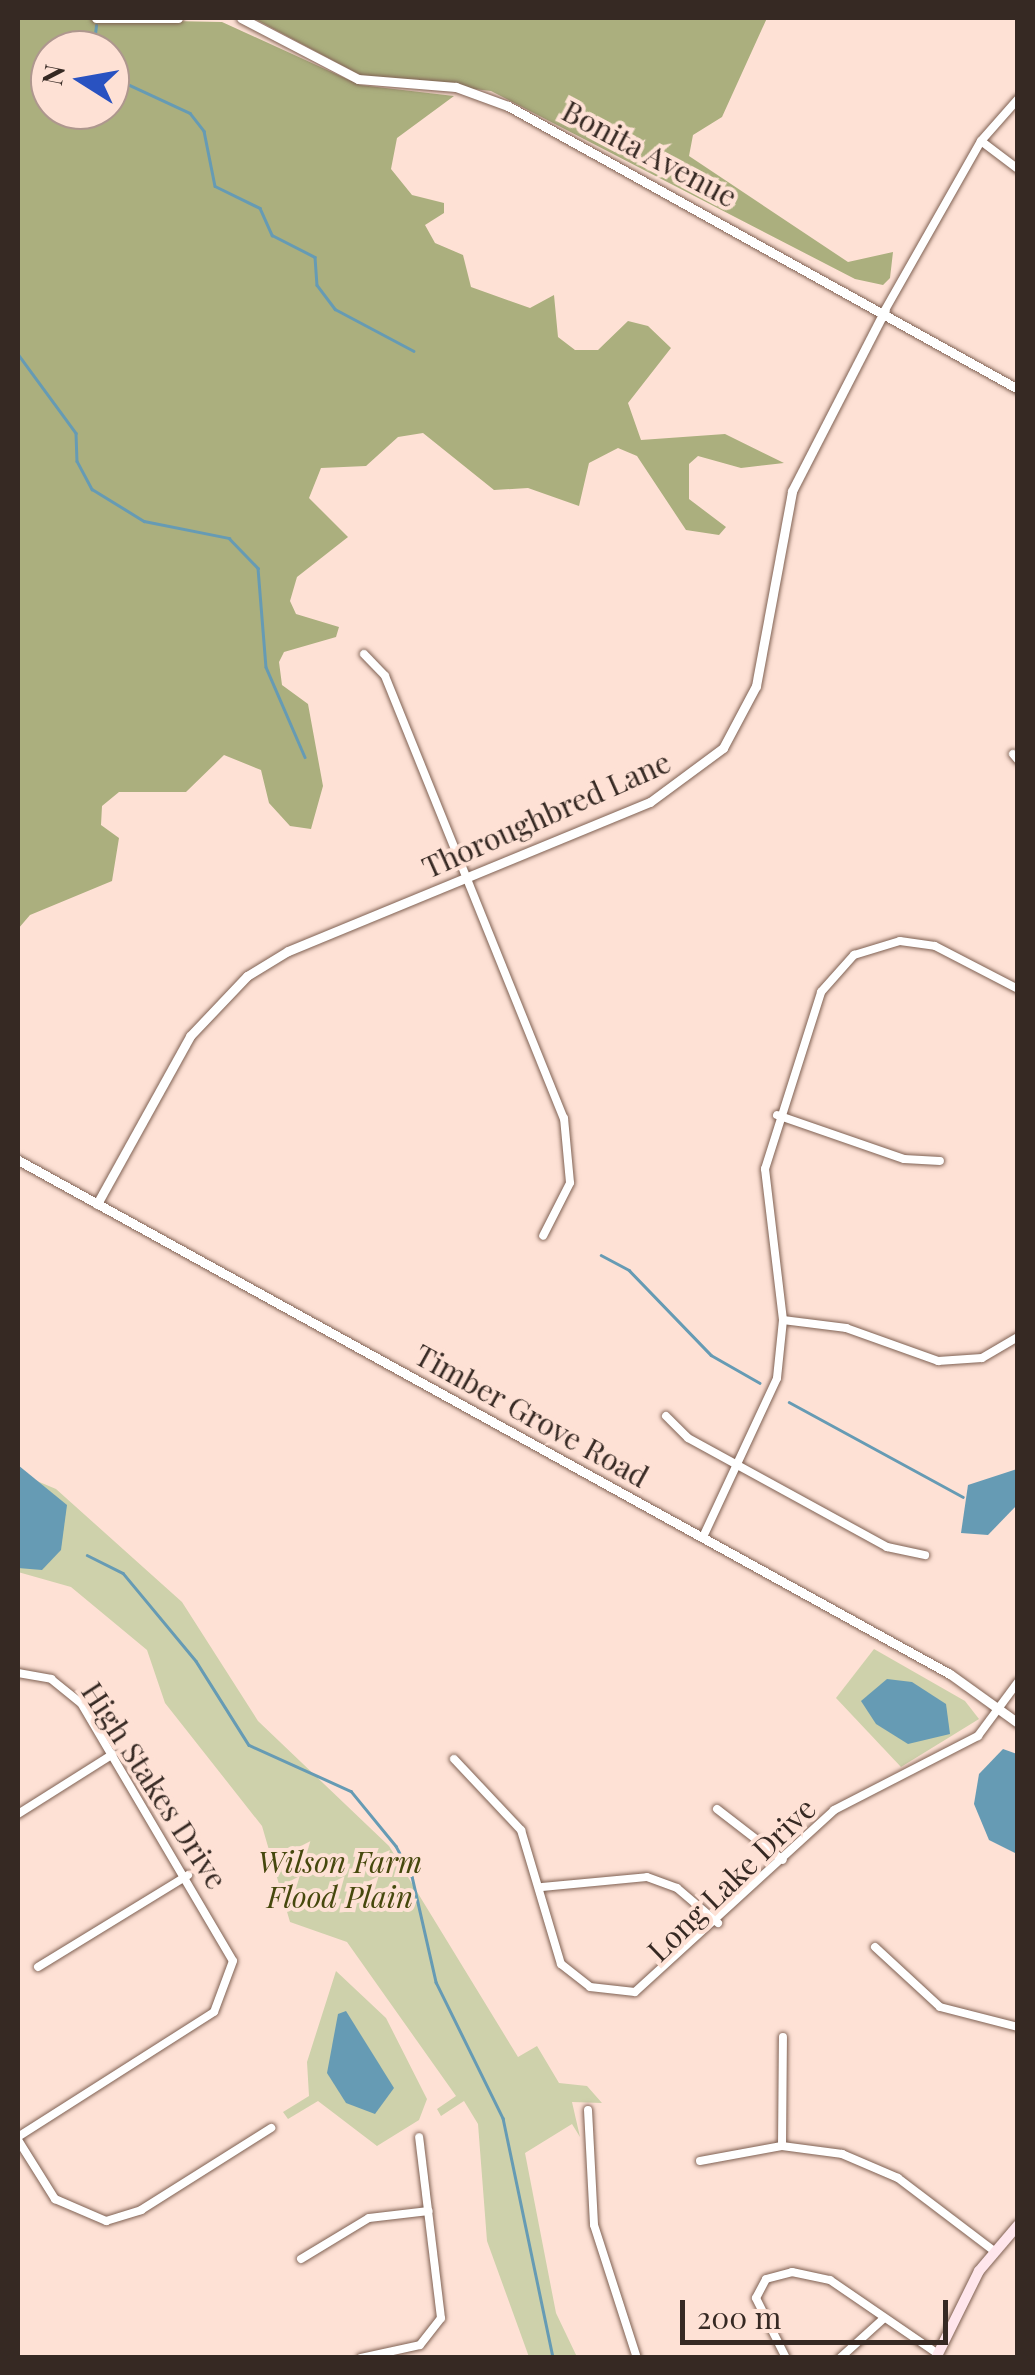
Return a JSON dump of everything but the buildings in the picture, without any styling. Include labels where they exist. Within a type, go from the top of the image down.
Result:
[{"type":"main road","points":[[937,2356],[994,2251],[1018,2225]]},
{"type":"street","points":[[96,18],[178,18]]},
{"type":"street","name":"Bonita Avenue","points":[[241,18],[358,79],[456,87],[508,106],[885,310],[1018,389]]},
{"type":"street","name":"Thoroughbred Lane","points":[[97,1204],[190,1036],[232,989],[288,951],[669,793],[723,748],[756,686],[792,492],[885,310],[981,141],[1018,99]]},
{"type":"street","points":[[981,141],[1018,169]]},
{"type":"street","points":[[364,654],[385,676],[568,1130],[566,1197],[543,1236]]},
{"type":"street","points":[[702,1537],[741,1466],[773,1394],[783,1320],[764,1196],[777,1115],[821,992],[868,948],[935,946],[1018,989]]},
{"type":"street","points":[[777,1115],[904,1160],[940,1162]]},
{"type":"street","name":"Timber Grove Road","points":[[18,1160],[702,1537],[1000,1708],[1018,1723]]},
{"type":"street","points":[[783,1320],[846,1328],[938,1362],[982,1358],[1018,1337]]},
{"type":"street","points":[[666,1416],[741,1466],[887,1547],[925,1555]]},
{"type":"street","name":"High Stakes Drive","points":[[18,1673],[72,1693],[232,1951],[222,2002],[18,2139]]},
{"type":"street","name":"Long Lake Drive","points":[[454,1759],[512,1816],[542,1887],[561,1964],[602,1992],[652,1985],[848,1800],[954,1754],[1000,1708],[1018,1682]]},
{"type":"street","points":[[18,1814],[113,1754]]},
{"type":"street","points":[[717,1810],[783,1860]]},
{"type":"street","points":[[38,1967],[188,1875]]},
{"type":"street","points":[[542,1887],[646,1877],[677,1888],[718,1923]]},
{"type":"street","points":[[875,1946],[940,2007],[1018,2028]]},
{"type":"street","points":[[782,2146],[783,2036]]},
{"type":"street","points":[[588,2110],[594,2224],[637,2358]]},
{"type":"street","points":[[18,2139],[55,2199],[106,2221],[141,2210],[270,2128]]},
{"type":"street","points":[[363,2357],[420,2345],[441,2318],[419,2137]]},
{"type":"street","points":[[700,2161],[782,2146],[888,2173],[994,2251]]},
{"type":"street","points":[[301,2259],[360,2222],[429,2211]]},
{"type":"street","points":[[786,2358],[756,2305],[774,2275],[818,2275],[937,2356]]},
{"type":"street","points":[[840,2358],[882,2320]]},
{"type":"green space","points":[[18,18],[222,22],[360,85],[454,96],[397,138],[391,169],[412,195],[444,203],[444,213],[425,225],[435,243],[463,255],[471,287],[530,308],[554,295],[558,337],[575,350],[598,350],[628,321],[648,326],[671,348],[628,403],[641,440],[725,434],[784,463],[741,468],[698,456],[689,464],[689,499],[726,527],[719,535],[686,530],[637,456],[618,448],[589,463],[579,506],[528,488],[494,490],[423,433],[398,437],[366,466],[321,468],[309,498],[348,537],[297,577],[290,601],[296,614],[339,627],[336,637],[284,652],[279,662],[282,685],[308,704],[323,786],[311,829],[290,826],[269,803],[261,770],[224,755],[186,792],[119,792],[102,806],[101,825],[119,838],[112,881],[30,915],[18,929]]},
{"type":"green space","points":[[253,18],[767,18],[722,117],[693,135],[689,156],[848,262],[893,252],[890,278],[883,285],[855,279],[491,91],[362,76]]},
{"type":"green space","name":"Wilson Farm Flood Plain","points":[[18,1473],[56,1489],[182,1602],[258,1721],[389,1846],[518,2057],[537,2046],[559,2083],[587,2086],[602,2103],[572,2102],[580,2137],[572,2124],[525,2153],[556,2313],[577,2357],[529,2357],[487,2241],[478,2124],[464,2101],[441,2116],[437,2109],[456,2096],[347,1942],[290,1922],[262,1826],[165,1703],[147,1650],[71,1587],[18,1572]]},
{"type":"green space","points":[[874,1649],[965,1701],[979,1719],[901,1767],[836,1698]]},
{"type":"green space","points":[[336,1971],[386,2018],[427,2099],[419,2120],[377,2146],[318,2101],[288,2119],[283,2112],[309,2096],[307,2062]]},
{"type":"water","points":[[18,1465],[67,1505],[61,1550],[42,1570],[18,1568]]},
{"type":"water","points":[[1017,1469],[1017,1505],[988,1535],[961,1533],[968,1485]]},
{"type":"water","points":[[887,1679],[912,1682],[946,1704],[950,1734],[908,1744],[876,1724],[861,1701]]},
{"type":"water","points":[[1003,1749],[1017,1754],[1017,1854],[989,1840],[974,1804],[979,1774]]},
{"type":"water","points":[[346,2011],[394,2088],[375,2114],[346,2103],[327,2073],[338,2014]]},
{"type":"waterway","points":[[95,30],[96,25]]},
{"type":"waterway","points":[[130,85],[190,113],[204,131],[215,186],[260,208],[272,235],[315,257],[317,285],[335,309],[414,351]]},
{"type":"waterway","points":[[18,354],[76,433],[77,461],[92,489],[144,521],[229,538],[258,568],[266,667],[305,757]]},
{"type":"waterway","points":[[601,1255],[629,1270],[711,1355],[760,1383]]},
{"type":"waterway","points":[[789,1402],[963,1497]]},
{"type":"waterway","points":[[87,1555],[123,1573],[196,1661],[249,1745],[351,1791],[396,1846],[412,1876],[436,1982],[503,2118],[553,2358]]}]
